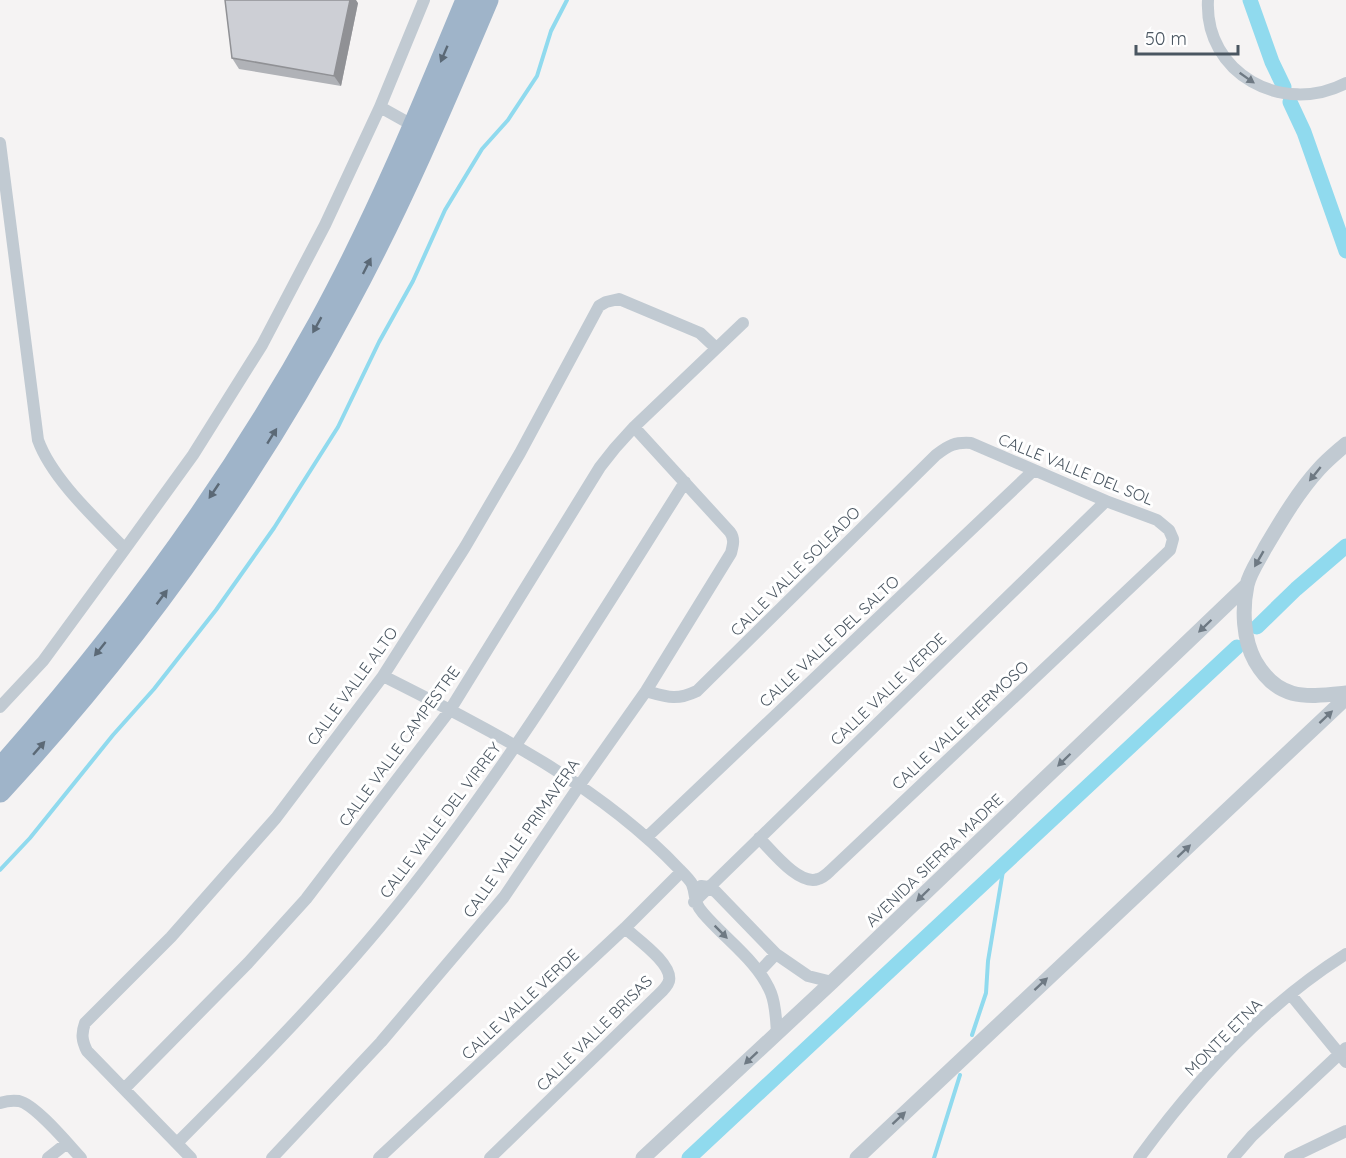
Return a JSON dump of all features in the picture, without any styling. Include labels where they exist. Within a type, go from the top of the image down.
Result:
[{"type":"highway","points":[[0,768],[113,633],[161,569],[290,374],[377,208],[466,0]]},
{"type":"highway","points":[[0,792],[132,638],[207,537],[277,428],[346,307],[396,210],[488,0]]},
{"type":"street","points":[[0,707],[43,661],[125,549],[193,454],[262,345],[325,225],[380,107],[424,0]]},
{"type":"street","points":[[1208,0],[1209,19],[1217,45],[1234,68],[1256,84],[1268,90],[1296,96],[1323,93],[1346,84]]},
{"type":"street","points":[[380,107],[414,126]]},
{"type":"street","points":[[0,143],[38,440],[43,454],[56,474],[125,549]]},
{"type":"street","name":"CALLE VALLE ALTO","points":[[124,1089],[87,1051],[82,1041],[85,1023],[171,937],[276,818],[383,676],[465,547],[520,453],[595,312],[606,302],[619,299],[700,333],[716,348]]},
{"type":"street","name":"CALLE VALLE CAMPESTRE","points":[[124,1089],[248,963],[306,899],[450,710],[600,467],[634,427],[743,322]]},
{"type":"street","points":[[634,427],[685,482]]},
{"type":"street","name":"CALLE VALLE DEL SOL","points":[[958,442],[971,443],[1106,501],[1157,520],[1169,530],[1173,539]]},
{"type":"street","name":"CALLE VALLE SOLEADO","points":[[646,692],[672,698],[685,698],[697,691],[936,455],[949,445],[958,442]]},
{"type":"street","points":[[1346,444],[1319,469],[1289,509],[1252,572],[1247,585],[1245,608],[1245,630],[1250,651],[1262,672],[1273,685],[1288,692],[1312,696],[1346,693]]},
{"type":"street","name":"CALLE VALLE DEL SALTO","points":[[647,837],[1034,470]]},
{"type":"street","name":"CALLE VALLE PRIMAVERA","points":[[272,1158],[381,1042],[504,897],[646,692],[731,553],[734,545],[733,536],[685,482]]},
{"type":"street","name":"CALLE VALLE DEL VIRREY","points":[[177,1143],[285,1035],[338,977],[403,899],[516,746],[685,482]]},
{"type":"street","name":"CALLE VALLE VERDE","points":[[694,902],[1106,501]]},
{"type":"street","name":"CALLE VALLE HERMOSO","points":[[759,838],[797,876],[811,880],[819,879],[1170,550],[1173,539]]},
{"type":"street","name":"AVENIDA SIERRA MADRE","points":[[643,1158],[832,982],[1247,585]]},
{"type":"street","points":[[383,676],[516,746],[579,786],[647,837],[692,884],[694,902],[759,972],[771,993],[775,1006],[777,1034]]},
{"type":"street","points":[[857,1158],[1346,698]]},
{"type":"street","name":"CALLE VALLE VERDE","points":[[379,1158],[625,928],[681,872]]},
{"type":"street","points":[[692,884],[709,887],[716,892],[776,954],[808,976],[832,982]]},
{"type":"street","name":"CALLE VALLE BRISAS","points":[[490,1158],[669,982],[669,974],[660,960],[625,928]]},
{"type":"street","points":[[759,972],[776,954]]},
{"type":"street","name":"MONTE ETNA","points":[[1139,1158],[1184,1100],[1248,1033],[1291,995],[1346,954]]},
{"type":"street","points":[[1233,1158],[1252,1136],[1344,1054],[1291,995]]},
{"type":"street","points":[[124,1089],[191,1158]]},
{"type":"street","points":[[0,1103],[19,1101],[32,1107],[81,1158]]},
{"type":"street","points":[[1290,1158],[1346,1131]]},
{"type":"street","points":[[48,1158],[67,1143]]},
{"type":"building","points":[[225,0],[350,0],[334,76],[232,58]]},
{"type":"waterway","points":[[0,870],[30,838],[113,735],[154,689],[216,610],[274,528],[338,427],[379,342],[413,281],[445,210],[482,149],[508,120],[537,76],[551,31],[567,0]]},
{"type":"waterway","points":[[1250,0],[1272,62],[1284,87]]},
{"type":"waterway","points":[[1290,102],[1304,132],[1346,251]]},
{"type":"waterway","points":[[1257,627],[1296,589],[1346,546]]},
{"type":"waterway","points":[[689,1158],[1237,647]]},
{"type":"waterway","points":[[972,1035],[986,993],[988,961],[1004,865]]},
{"type":"waterway","points":[[934,1158],[960,1075]]}]
